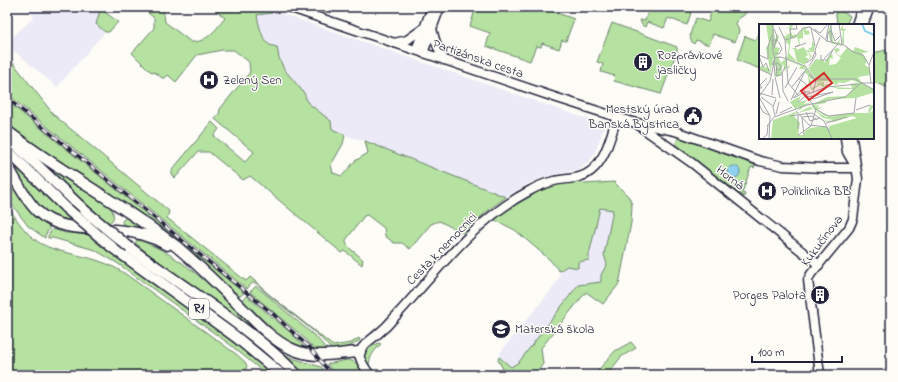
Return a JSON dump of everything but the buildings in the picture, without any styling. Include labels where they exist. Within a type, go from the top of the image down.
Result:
[{"type":"highway","points":[[7,131],[167,239],[198,266],[260,326],[282,343],[301,352],[316,355],[360,352]]},
{"type":"highway","name":"R1","points":[[7,136],[84,210],[130,248],[239,326],[273,353],[297,375]]},
{"type":"highway","name":"R1","points":[[7,150],[66,208],[112,247],[236,336],[282,375]]},
{"type":"highway","points":[[7,165],[31,204],[43,216],[61,225],[117,230],[149,237],[163,243],[196,268],[266,336],[288,351],[307,358],[324,359],[360,352]]},
{"type":"street","name":"Partizánska cesta","points":[[288,7],[616,117],[675,131],[760,161],[783,166],[856,168]]},
{"type":"street","points":[[420,51],[428,28],[432,7]]},
{"type":"street","points":[[394,43],[407,40],[428,28],[440,7]]},
{"type":"street","points":[[856,24],[862,7]]},
{"type":"street","points":[[864,24],[870,7]]},
{"type":"street","points":[[428,28],[444,60]]},
{"type":"street","name":"Cesta k nemocnici","points":[[360,352],[366,344],[380,333],[398,314],[465,238],[496,213],[521,196],[543,184],[583,176],[591,171],[604,154],[616,117]]},
{"type":"street","name":"Horná","points":[[632,122],[681,155],[819,265]]},
{"type":"street","name":"Horná","points":[[662,129],[670,143],[681,155]]},
{"type":"street","points":[[845,139],[847,152],[856,168]]},
{"type":"street","name":"Kukučínova","points":[[820,375],[808,280],[811,274],[850,228],[854,219],[858,179],[852,139]]},
{"type":"street","points":[[839,168],[847,152]]},
{"type":"street","points":[[360,352],[362,361],[370,375]]},
{"type":"shaded area","points":[[25,7],[101,7],[96,24],[105,32],[57,87],[7,45],[7,42],[34,17]]},
{"type":"shaded area","points":[[271,10],[605,125],[594,155],[588,163],[579,170],[546,176],[531,182],[506,197],[365,141],[345,135],[332,129],[331,121],[308,103],[304,93],[284,69],[275,46],[271,46],[266,43],[260,29],[257,15],[272,13]]},
{"type":"shaded area","points":[[600,207],[613,210],[604,255],[607,264],[601,275],[601,282],[578,285],[519,362],[511,367],[499,357],[502,350],[553,288],[560,276],[559,271],[567,266],[578,268],[578,262],[589,260]]},
{"type":"green space","points":[[101,7],[105,7],[105,12],[118,22],[109,32],[105,32],[96,24]]},
{"type":"green space","points":[[141,7],[163,7],[165,22],[191,42],[197,42],[207,37],[225,18],[212,7],[263,7],[271,10],[272,13],[257,15],[263,38],[269,45],[277,47],[279,58],[284,69],[304,93],[308,103],[331,121],[332,129],[345,135],[343,144],[331,165],[333,173],[342,176],[355,161],[368,153],[365,141],[506,197],[463,233],[439,221],[431,224],[410,249],[402,243],[394,243],[385,236],[384,228],[367,215],[364,216],[346,240],[348,246],[363,260],[362,265],[345,251],[342,253],[250,176],[243,180],[209,152],[198,152],[175,178],[172,174],[172,170],[212,122],[219,129],[214,136],[245,162],[254,152],[215,119],[219,114],[220,109],[250,72],[249,62],[234,50],[222,50],[197,55],[176,82],[168,75],[165,78],[162,78],[156,73],[150,71],[132,53],[154,28],[154,18]]},
{"type":"green space","points":[[476,7],[541,7],[574,19],[566,41],[562,40],[559,49],[542,43],[541,47],[536,46],[530,61],[486,46],[490,33],[470,26]]},
{"type":"green space","points":[[649,7],[688,7],[691,13],[687,25],[668,18],[664,28],[647,22],[645,27],[642,25],[640,20],[645,21]]},
{"type":"green space","points":[[713,7],[740,7],[748,10],[738,19],[736,24],[739,31],[735,42],[713,34],[709,45],[696,40],[694,44],[690,36],[696,18],[708,22]]},
{"type":"green space","points":[[835,9],[850,16],[846,24],[837,23]]},
{"type":"green space","points":[[612,23],[677,47],[677,51],[661,94],[614,81],[615,76],[601,72],[603,64],[597,62]]},
{"type":"green space","points":[[759,33],[759,69],[737,60],[745,36],[756,40]]},
{"type":"green space","points":[[891,49],[891,81],[889,88],[874,82],[874,53]]},
{"type":"green space","points":[[7,55],[54,115],[169,211],[167,218],[246,281],[250,277],[333,346],[351,343],[359,338],[360,340],[347,347],[333,351],[318,335],[265,292],[256,283],[252,283],[247,289],[7,94]]},
{"type":"green space","points":[[7,101],[244,293],[240,296],[20,134],[7,123]]},
{"type":"green space","points":[[681,138],[755,165],[754,168],[751,167],[742,193],[745,194],[744,197],[676,145],[678,139]]},
{"type":"green space","points":[[41,161],[109,206],[114,215],[113,220],[109,223],[82,201]]},
{"type":"green space","points":[[14,165],[72,220],[51,215],[40,208],[27,191],[13,166]]},
{"type":"green space","points":[[7,175],[20,197],[30,210],[50,227],[45,238],[28,226],[7,198]]},
{"type":"green space","points":[[578,182],[585,184],[614,182],[629,197],[632,205],[631,223],[619,284],[603,304],[586,292],[541,348],[543,364],[535,375],[495,375],[503,369],[498,360],[499,357],[511,367],[519,362],[578,285],[601,282],[601,275],[607,264],[604,255],[613,210],[600,208],[589,260],[578,262],[578,268],[567,266],[559,271],[550,260],[515,230],[493,219],[522,198],[546,187]]},
{"type":"green space","points":[[7,205],[26,232],[40,243],[56,250],[103,262],[127,275],[236,354],[245,362],[247,366],[244,375],[7,375]]},
{"type":"green space","points":[[126,217],[129,217],[153,234],[123,226],[122,221]]},
{"type":"green space","points":[[52,229],[66,233],[87,234],[228,336],[276,375],[267,375],[228,343],[117,263],[95,250],[53,238],[48,238]]},
{"type":"green space","points":[[137,240],[154,246],[187,266],[218,293],[258,333],[150,255],[135,243]]},
{"type":"green space","points":[[256,286],[316,337],[329,352],[318,353],[302,336],[250,292]]},
{"type":"green space","points":[[247,296],[291,333],[307,350],[284,341],[236,297],[241,300]]},
{"type":"green space","points":[[631,342],[636,348],[621,357],[607,375],[594,375],[615,351]]},
{"type":"green space","points":[[379,343],[381,344],[372,354],[369,367],[364,357],[365,354],[370,348]]},
{"type":"green space","points":[[279,351],[292,358],[321,367],[328,375],[305,375]]},
{"type":"green space","points":[[347,360],[356,363],[365,375],[335,375],[327,364]]},
{"type":"water","points":[[732,166],[736,166],[740,172],[736,178],[732,178],[728,174],[728,170]]},
{"type":"railway","points":[[7,98],[273,314],[310,348],[332,375]]},
{"type":"place","name":"Rozprávkové jasličky","points":[[643,62]]},
{"type":"place","name":"Zelený Sen","points":[[209,80]]},
{"type":"place","name":"Mestský úrad Banská Bystrica","points":[[693,116]]},
{"type":"place","name":"Poliklinika BB","points":[[767,191]]},
{"type":"place","name":"Porges Palota","points":[[820,295]]},
{"type":"place","name":"Materská škola","points":[[501,329]]}]
